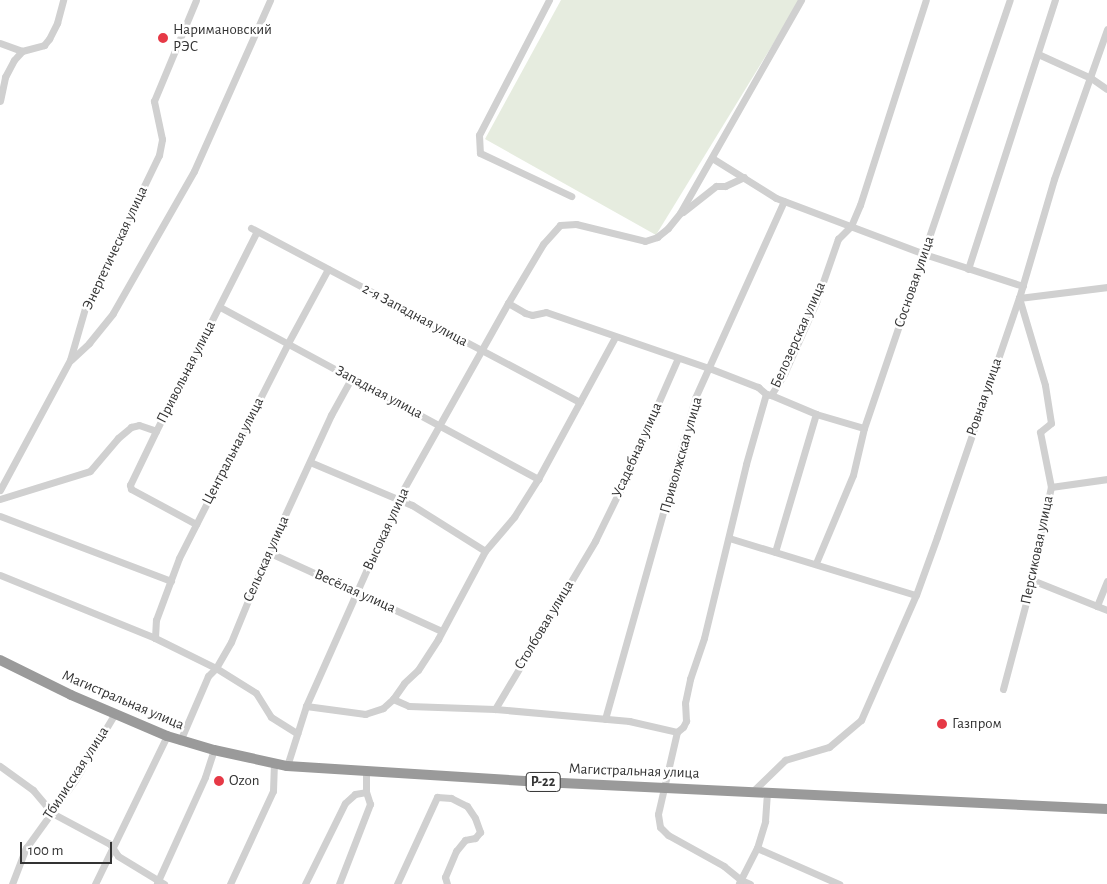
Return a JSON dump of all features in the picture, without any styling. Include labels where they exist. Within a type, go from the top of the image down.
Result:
[{"type":"highway","name":"Магистральная улица","points":[[0,660],[114,714],[180,741],[287,766],[366,772],[1107,809]]},
{"type":"street","points":[[0,101],[6,77],[14,60],[22,51],[44,45],[49,39],[57,22],[62,0]]},
{"type":"street","name":"Энергетическая улица","points":[[0,490],[70,360],[85,308],[159,155],[162,139],[154,101],[196,0]]},
{"type":"street","points":[[549,0],[479,135],[480,153],[571,196]]},
{"type":"street","points":[[680,213],[801,0]]},
{"type":"street","name":"Белозерская улица","points":[[740,882],[724,866],[668,835],[660,827],[658,814],[677,732],[683,728],[686,721],[685,703],[690,679],[704,638],[746,464],[768,394],[784,374],[816,302],[838,239],[851,226],[860,205],[926,0]]},
{"type":"street","name":"Сосновая улица","points":[[816,563],[853,476],[864,428],[1010,0]]},
{"type":"street","points":[[968,269],[1055,0]]},
{"type":"street","points":[[70,360],[89,343],[113,313],[194,171],[267,2]]},
{"type":"street","name":"Ровная улица","points":[[753,791],[785,760],[829,747],[861,720],[916,595],[1019,298],[1054,178],[1107,29]]},
{"type":"street","points":[[0,43],[22,51]]},
{"type":"street","points":[[1038,54],[1091,78],[1107,88]]},
{"type":"street","points":[[712,158],[784,201],[924,254],[1023,286]]},
{"type":"street","points":[[680,213],[716,186],[726,186],[744,177]]},
{"type":"street","name":"Приволжская улица","points":[[605,719],[695,398],[784,201]]},
{"type":"street","name":"Высокая улица","points":[[287,766],[306,706],[398,499],[543,244],[560,225],[576,224],[645,241],[657,237],[680,213]]},
{"type":"street","name":"2-я Западная улица","points":[[253,230],[580,402]]},
{"type":"street","name":"Привольная улица","points":[[0,499],[90,471],[102,460],[118,438],[131,427],[138,425],[156,430],[220,307],[253,230]]},
{"type":"street","name":"Центральная улица","points":[[155,638],[156,620],[179,558],[288,343],[328,269]]},
{"type":"street","points":[[1019,298],[1107,286]]},
{"type":"street","name":"Персиковая улица","points":[[1003,689],[1032,580],[1050,487],[1040,432],[1051,423],[1045,385],[1019,298]]},
{"type":"street","points":[[508,303],[525,313],[532,315],[546,312],[615,338],[709,368],[758,387],[768,394],[816,414],[864,428]]},
{"type":"street","name":"Западная улица","points":[[220,307],[538,479]]},
{"type":"street","points":[[306,706],[364,714],[383,708],[394,699],[404,683],[418,670],[485,552],[514,517],[538,479],[615,338]]},
{"type":"street","name":"Усадебная улица","points":[[595,541],[620,490],[678,358]]},
{"type":"street","name":"Сельская улица","points":[[180,741],[208,676],[216,668],[230,642],[268,552],[331,415],[352,377]]},
{"type":"street","points":[[775,552],[816,414]]},
{"type":"street","points":[[156,430],[130,485],[131,490],[196,524]]},
{"type":"street","points":[[310,462],[398,499],[423,512],[485,552]]},
{"type":"street","points":[[1050,487],[1107,479]]},
{"type":"street","points":[[0,516],[171,581]]},
{"type":"street","points":[[729,538],[916,595]]},
{"type":"street","name":"Столбовая улица","points":[[495,709],[595,541]]},
{"type":"street","name":"Весёлая улица","points":[[268,552],[441,631]]},
{"type":"street","points":[[0,575],[155,638],[216,668],[256,693],[271,717],[297,733]]},
{"type":"street","points":[[1032,580],[1107,610]]},
{"type":"street","points":[[1097,606],[1107,582]]},
{"type":"street","points":[[394,699],[409,706],[495,709],[629,721],[677,732]]},
{"type":"street","name":"Тбилисская улица","points":[[12,884],[26,848],[75,780],[114,714]]},
{"type":"street","points":[[95,884],[167,736]]},
{"type":"street","points":[[0,766],[33,790],[52,814],[110,844],[118,856],[159,883],[205,777],[214,750]]},
{"type":"street","points":[[230,884],[270,800],[274,782],[274,764]]},
{"type":"street","points":[[339,884],[367,817],[370,804],[366,792],[366,772]]},
{"type":"street","points":[[305,884],[345,803],[355,794],[366,792]]},
{"type":"street","points":[[750,884],[740,882],[757,848],[765,821],[767,792]]},
{"type":"street","points":[[397,884],[437,797],[451,798],[466,806],[475,818],[480,832],[475,838],[465,840],[456,851],[445,877],[446,884]]},
{"type":"street","points":[[757,848],[839,884]]},
{"type":"shaded area","points":[[561,0],[800,0],[656,235],[485,139]]},
{"type":"place","name":"Наримановский РЭС","points":[[163,38]]},
{"type":"place","name":"Газпром","points":[[942,724]]},
{"type":"place","name":"Ozon","points":[[219,781]]}]
